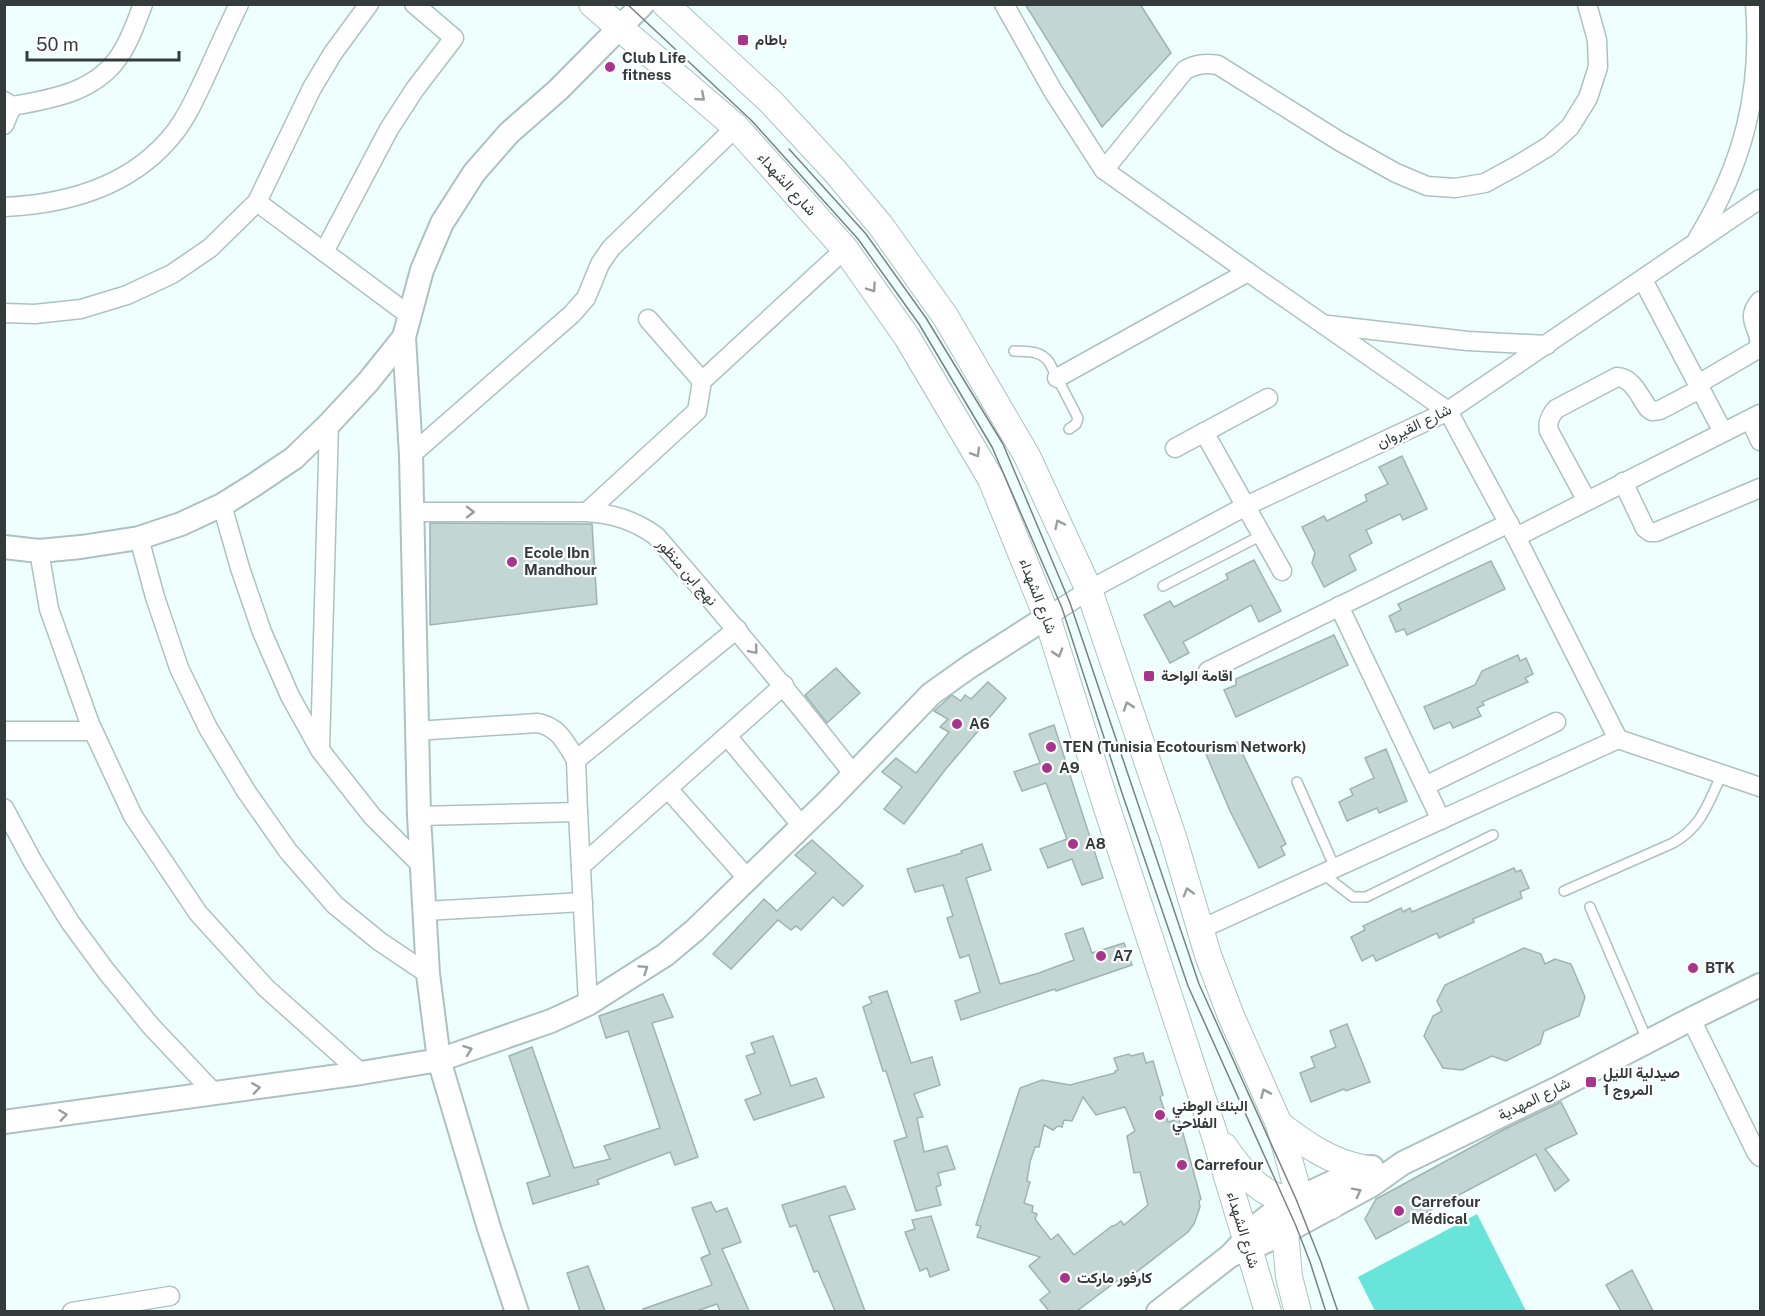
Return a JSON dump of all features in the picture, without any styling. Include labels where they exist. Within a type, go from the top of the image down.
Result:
[{"type":"main road","name":"شارع الشهداء","points":[[592,4],[736,127],[845,249],[907,337],[991,479],[1047,617],[1107,808],[1214,1130],[1242,1247],[1268,1311]]},
{"type":"main road","points":[[665,4],[771,102],[834,170],[881,226],[945,316],[1027,456],[1089,590],[1173,837],[1199,930],[1231,1016],[1279,1124],[1292,1171],[1296,1199],[1285,1232],[1289,1277],[1298,1311]]},
{"type":"main road","points":[[1279,1124],[1323,1155],[1347,1165],[1363,1168]]},
{"type":"main road","points":[[1214,1130],[1236,1163],[1251,1179],[1270,1193],[1284,1198],[1330,1206]]},
{"type":"street","points":[[4,125],[8,104],[47,100],[76,92],[103,74],[122,53],[143,4]]},
{"type":"street","points":[[4,207],[32,206],[70,198],[109,185],[146,163],[175,132],[195,100],[239,4]]},
{"type":"street","points":[[4,313],[35,314],[81,309],[127,295],[172,274],[210,248],[257,202],[312,88],[333,53],[369,4]]},
{"type":"street","points":[[324,252],[389,129],[415,89],[454,38],[414,4]]},
{"type":"street","points":[[517,1311],[489,1228],[439,1060],[428,974],[416,730],[411,455],[406,326],[422,270],[442,223],[474,173],[509,133],[558,90],[644,4]]},
{"type":"street","points":[[1004,4],[1053,91],[1104,170],[1448,411],[1513,530],[1618,739]]},
{"type":"street","points":[[1104,170],[1185,70],[1195,64],[1206,63],[1218,65],[1339,141],[1396,173],[1427,186],[1455,188],[1485,183],[1549,146],[1570,127],[1588,98],[1598,67],[1597,40],[1587,4]]},
{"type":"street","points":[[1694,245],[1714,213],[1743,142],[1754,89],[1757,36],[1755,4]]},
{"type":"street","points":[[411,455],[572,314],[585,298],[600,264],[611,248],[736,127]]},
{"type":"street","name":"شارع القيروان","points":[[1047,617],[1089,590],[1246,506],[1448,411],[1761,199]]},
{"type":"street","points":[[257,202],[324,252],[406,326]]},
{"type":"street","points":[[587,512],[697,411],[702,381],[845,249]]},
{"type":"street","points":[[1058,378],[1248,272]]},
{"type":"street","points":[[1643,280],[1723,432]]},
{"type":"street","points":[[1587,501],[1549,431],[1548,426],[1556,409],[1617,377],[1622,377],[1629,381],[1648,408],[1652,411],[1660,410],[1758,349],[1760,341],[1753,314],[1761,301]]},
{"type":"street","points":[[648,319],[702,381]]},
{"type":"street","points":[[1325,325],[1468,341],[1547,345]]},
{"type":"street","points":[[4,548],[39,551],[140,538],[181,524],[222,505],[294,458],[329,424],[368,382],[406,326]]},
{"type":"street","points":[[1175,448],[1268,398]]},
{"type":"street","points":[[1208,671],[1340,606],[1513,530],[1587,501],[1755,416],[1761,441]]},
{"type":"street","points":[[320,750],[329,424]]},
{"type":"street","points":[[1204,432],[1282,571]]},
{"type":"street","points":[[1623,482],[1645,528],[1650,532],[1656,532],[1761,488]]},
{"type":"street","points":[[222,505],[262,632],[290,696],[320,750],[372,816],[422,865]]},
{"type":"street","name":"نهج ابن منظور","points":[[412,512],[587,512],[610,514],[643,526],[656,536],[737,629],[854,775]]},
{"type":"street","points":[[140,538],[155,597],[179,668],[208,729],[246,791],[288,851],[335,904],[379,941],[428,974]]},
{"type":"street","points":[[39,551],[49,609],[93,731],[133,816],[198,913],[266,988],[361,1073]]},
{"type":"street","points":[[1340,606],[1441,820]]},
{"type":"street","points":[[4,1122],[361,1073],[439,1060],[551,1021],[588,1004],[665,955],[695,930],[854,775],[931,694],[1047,617]]},
{"type":"street","points":[[576,760],[737,629]]},
{"type":"street","points":[[581,866],[784,685]]},
{"type":"street","points":[[1425,786],[1556,722]]},
{"type":"street","points":[[416,730],[543,724],[551,726],[558,732],[576,760],[588,1004]]},
{"type":"street","points":[[4,731],[93,731]]},
{"type":"street","points":[[727,736],[802,826]]},
{"type":"street","points":[[1199,930],[1618,739],[1761,787]]},
{"type":"street","points":[[668,789],[748,879]]},
{"type":"street","points":[[4,808],[33,862],[70,922],[100,963],[150,1025],[214,1093]]},
{"type":"street","points":[[419,816],[578,812]]},
{"type":"street","points":[[425,911],[583,902]]},
{"type":"street","name":"شارع المهدية","points":[[1403,1163],[1556,1089],[1761,985]]},
{"type":"street","points":[[1691,1019],[1756,1152],[1761,1157]]},
{"type":"street","points":[[1158,1311],[1242,1247],[1274,1212],[1296,1199],[1363,1168],[1403,1163]]},
{"type":"street","points":[[1242,1247],[1285,1232],[1372,1185],[1403,1163]]},
{"type":"street","points":[[72,1311],[170,1296]]},
{"type":"lane","points":[[1014,351],[1042,354],[1049,362],[1078,418],[1076,424],[1069,429]]},
{"type":"lane","points":[[1163,586],[1262,535]]},
{"type":"lane","points":[[1564,891],[1673,843],[1689,833],[1701,819],[1722,774]]},
{"type":"lane","points":[[1297,782],[1329,871],[1347,894],[1353,897],[1366,897],[1493,836]]},
{"type":"lane","points":[[1590,906],[1648,1042]]},
{"type":"shaded area","points":[[1477,1214],[1526,1311],[1375,1311],[1358,1277]]},
{"type":"building","points":[[1025,4],[1140,4],[1171,53],[1102,127]]},
{"type":"building","points":[[1402,456],[1427,509],[1403,520],[1400,514],[1366,530],[1372,543],[1349,555],[1356,570],[1324,587],[1312,563],[1315,553],[1302,527],[1324,516],[1327,521],[1367,501],[1365,495],[1388,484],[1379,467]]},
{"type":"building","name":"Ecole Ibn Mandhour","points":[[430,523],[592,524],[597,604],[430,625]]},
{"type":"building","points":[[1254,560],[1281,611],[1259,622],[1251,605],[1183,642],[1189,653],[1170,663],[1144,615],[1170,601],[1174,607],[1228,579],[1226,574]]},
{"type":"building","points":[[1491,561],[1505,589],[1407,635],[1404,629],[1396,632],[1389,616],[1401,610],[1398,604]]},
{"type":"building","points":[[1334,635],[1348,665],[1236,717],[1224,690],[1236,685],[1236,679]]},
{"type":"building","points":[[1518,655],[1520,661],[1526,658],[1533,674],[1525,678],[1528,682],[1482,702],[1484,705],[1477,708],[1481,716],[1453,728],[1450,722],[1434,729],[1424,707],[1475,685],[1482,671]]},
{"type":"building","points":[[836,668],[860,693],[827,723],[805,695]]},
{"type":"building","points":[[988,682],[1006,698],[945,770],[904,824],[884,809],[902,787],[882,772],[896,758],[916,773],[949,732],[940,727],[948,719],[934,711],[952,695],[961,701],[965,695],[971,699]]},
{"type":"building","points":[[1054,725],[1103,878],[1082,885],[1072,859],[1048,868],[1040,849],[1067,839],[1046,783],[1022,791],[1014,772],[1040,763],[1029,734]]},
{"type":"building","points":[[1237,742],[1286,844],[1281,847],[1285,855],[1259,868],[1230,811],[1206,754]]},
{"type":"building","points":[[1386,749],[1407,801],[1379,813],[1377,808],[1347,821],[1339,802],[1353,795],[1350,789],[1374,778],[1365,758]]},
{"type":"building","points":[[812,840],[863,886],[843,906],[833,897],[801,930],[796,926],[791,930],[778,920],[731,969],[713,954],[764,899],[777,911],[816,873],[795,855]]},
{"type":"building","points":[[982,844],[991,870],[966,878],[1000,984],[1074,960],[1065,934],[1083,928],[1092,953],[1124,943],[1132,965],[961,1020],[955,1001],[980,992],[969,955],[960,958],[947,918],[953,916],[943,885],[915,892],[907,869],[962,853],[961,851]]},
{"type":"building","points":[[1514,868],[1516,872],[1521,870],[1529,888],[1520,892],[1522,898],[1473,919],[1474,922],[1439,938],[1437,933],[1376,961],[1373,955],[1362,961],[1351,937],[1365,930],[1363,926],[1401,908],[1403,912],[1410,908],[1412,912]]},
{"type":"building","points":[[1524,948],[1541,954],[1545,964],[1555,959],[1571,964],[1585,997],[1579,1016],[1544,1031],[1540,1044],[1506,1061],[1492,1056],[1462,1070],[1443,1068],[1424,1036],[1433,1016],[1442,1011],[1437,1001],[1445,985]]},
{"type":"building","points":[[887,991],[911,1063],[932,1057],[940,1085],[914,1094],[923,1117],[917,1118],[924,1152],[947,1146],[955,1169],[938,1173],[941,1185],[936,1187],[941,1205],[916,1211],[894,1141],[907,1137],[863,1007],[872,1003],[869,997]]},
{"type":"building","points":[[663,994],[673,1017],[652,1023],[698,1157],[675,1165],[670,1152],[597,1180],[599,1184],[533,1204],[527,1183],[550,1176],[509,1056],[532,1047],[574,1168],[610,1159],[604,1146],[660,1128],[628,1031],[606,1038],[599,1016]]},
{"type":"building","points":[[1347,1024],[1370,1082],[1311,1102],[1300,1073],[1315,1067],[1311,1057],[1336,1047],[1330,1031]]},
{"type":"building","points":[[773,1036],[791,1086],[816,1078],[824,1097],[754,1120],[745,1100],[761,1094],[746,1056],[755,1053],[751,1043]]},
{"type":"building","points":[[1143,1053],[1146,1063],[1153,1061],[1168,1122],[1179,1119],[1201,1199],[1200,1207],[1194,1224],[1188,1232],[1125,1281],[1122,1277],[1077,1311],[1049,1311],[1040,1300],[1050,1292],[1029,1266],[1040,1257],[977,1237],[981,1226],[976,1225],[1020,1088],[1042,1080],[1070,1085],[1115,1073],[1118,1070],[1114,1058],[1129,1054],[1131,1056]],"holes":[[[1083,1097],[1096,1115],[1125,1107],[1135,1131],[1127,1136],[1134,1173],[1140,1172],[1148,1205],[1124,1225],[1121,1221],[1112,1226],[1074,1255],[1058,1234],[1051,1240],[1035,1219],[1037,1214],[1032,1212],[1033,1206],[1024,1203],[1030,1182],[1027,1181],[1030,1162],[1035,1147],[1039,1147],[1044,1125],[1053,1130],[1058,1126],[1062,1127],[1064,1120],[1072,1121]]]},
{"type":"building","points":[[1561,1102],[1577,1134],[1545,1149],[1569,1180],[1555,1191],[1536,1154],[1376,1239],[1365,1219],[1376,1199],[1503,1130]]},
{"type":"building","points":[[845,1186],[855,1209],[829,1216],[865,1311],[835,1311],[818,1271],[814,1272],[796,1225],[790,1227],[782,1205]]},
{"type":"building","points":[[711,1202],[716,1212],[727,1208],[741,1242],[722,1249],[749,1311],[720,1311],[717,1304],[697,1311],[644,1311],[643,1309],[712,1285],[701,1258],[710,1254],[692,1208]]},
{"type":"building","points":[[931,1216],[949,1270],[930,1277],[927,1268],[920,1271],[905,1232],[915,1229],[912,1220]]},
{"type":"building","points":[[588,1266],[605,1311],[580,1311],[567,1273]]},
{"type":"building","points":[[1632,1270],[1653,1311],[1621,1311],[1606,1285]]},
{"type":"tram line","points":[[627,4],[751,120],[858,239],[919,324],[992,447],[1062,608],[1188,986],[1296,1226],[1326,1312]]},
{"type":"tram line","points":[[789,149],[866,234],[926,318],[1003,444],[1070,603],[1199,984],[1296,1199],[1338,1312]]},
{"type":"place","name":"باطام","points":[[743,40]]},
{"type":"place","name":"Club Life fitness","points":[[610,67]]},
{"type":"place","name":"Ecole Ibn Mandhour","points":[[512,562]]},
{"type":"place","name":"اقامة الواحة","points":[[1149,676]]},
{"type":"place","name":"A6","points":[[957,724]]},
{"type":"place","name":"TEN (Tunisia Ecotourism Network)","points":[[1051,747]]},
{"type":"place","name":"A9","points":[[1047,768]]},
{"type":"place","name":"A8","points":[[1073,844]]},
{"type":"place","name":"A7","points":[[1101,956]]},
{"type":"place","name":"BTK","points":[[1693,968]]},
{"type":"place","name":"صيدلية الليل المروج 1","points":[[1591,1082]]},
{"type":"place","name":"البنك الوطني الفلاحي","points":[[1160,1115]]},
{"type":"place","name":"Carrefour","points":[[1182,1165]]},
{"type":"place","name":"Carrefour Médical","points":[[1399,1211]]},
{"type":"place","name":"كارفور ماركت","points":[[1065,1278]]}]
